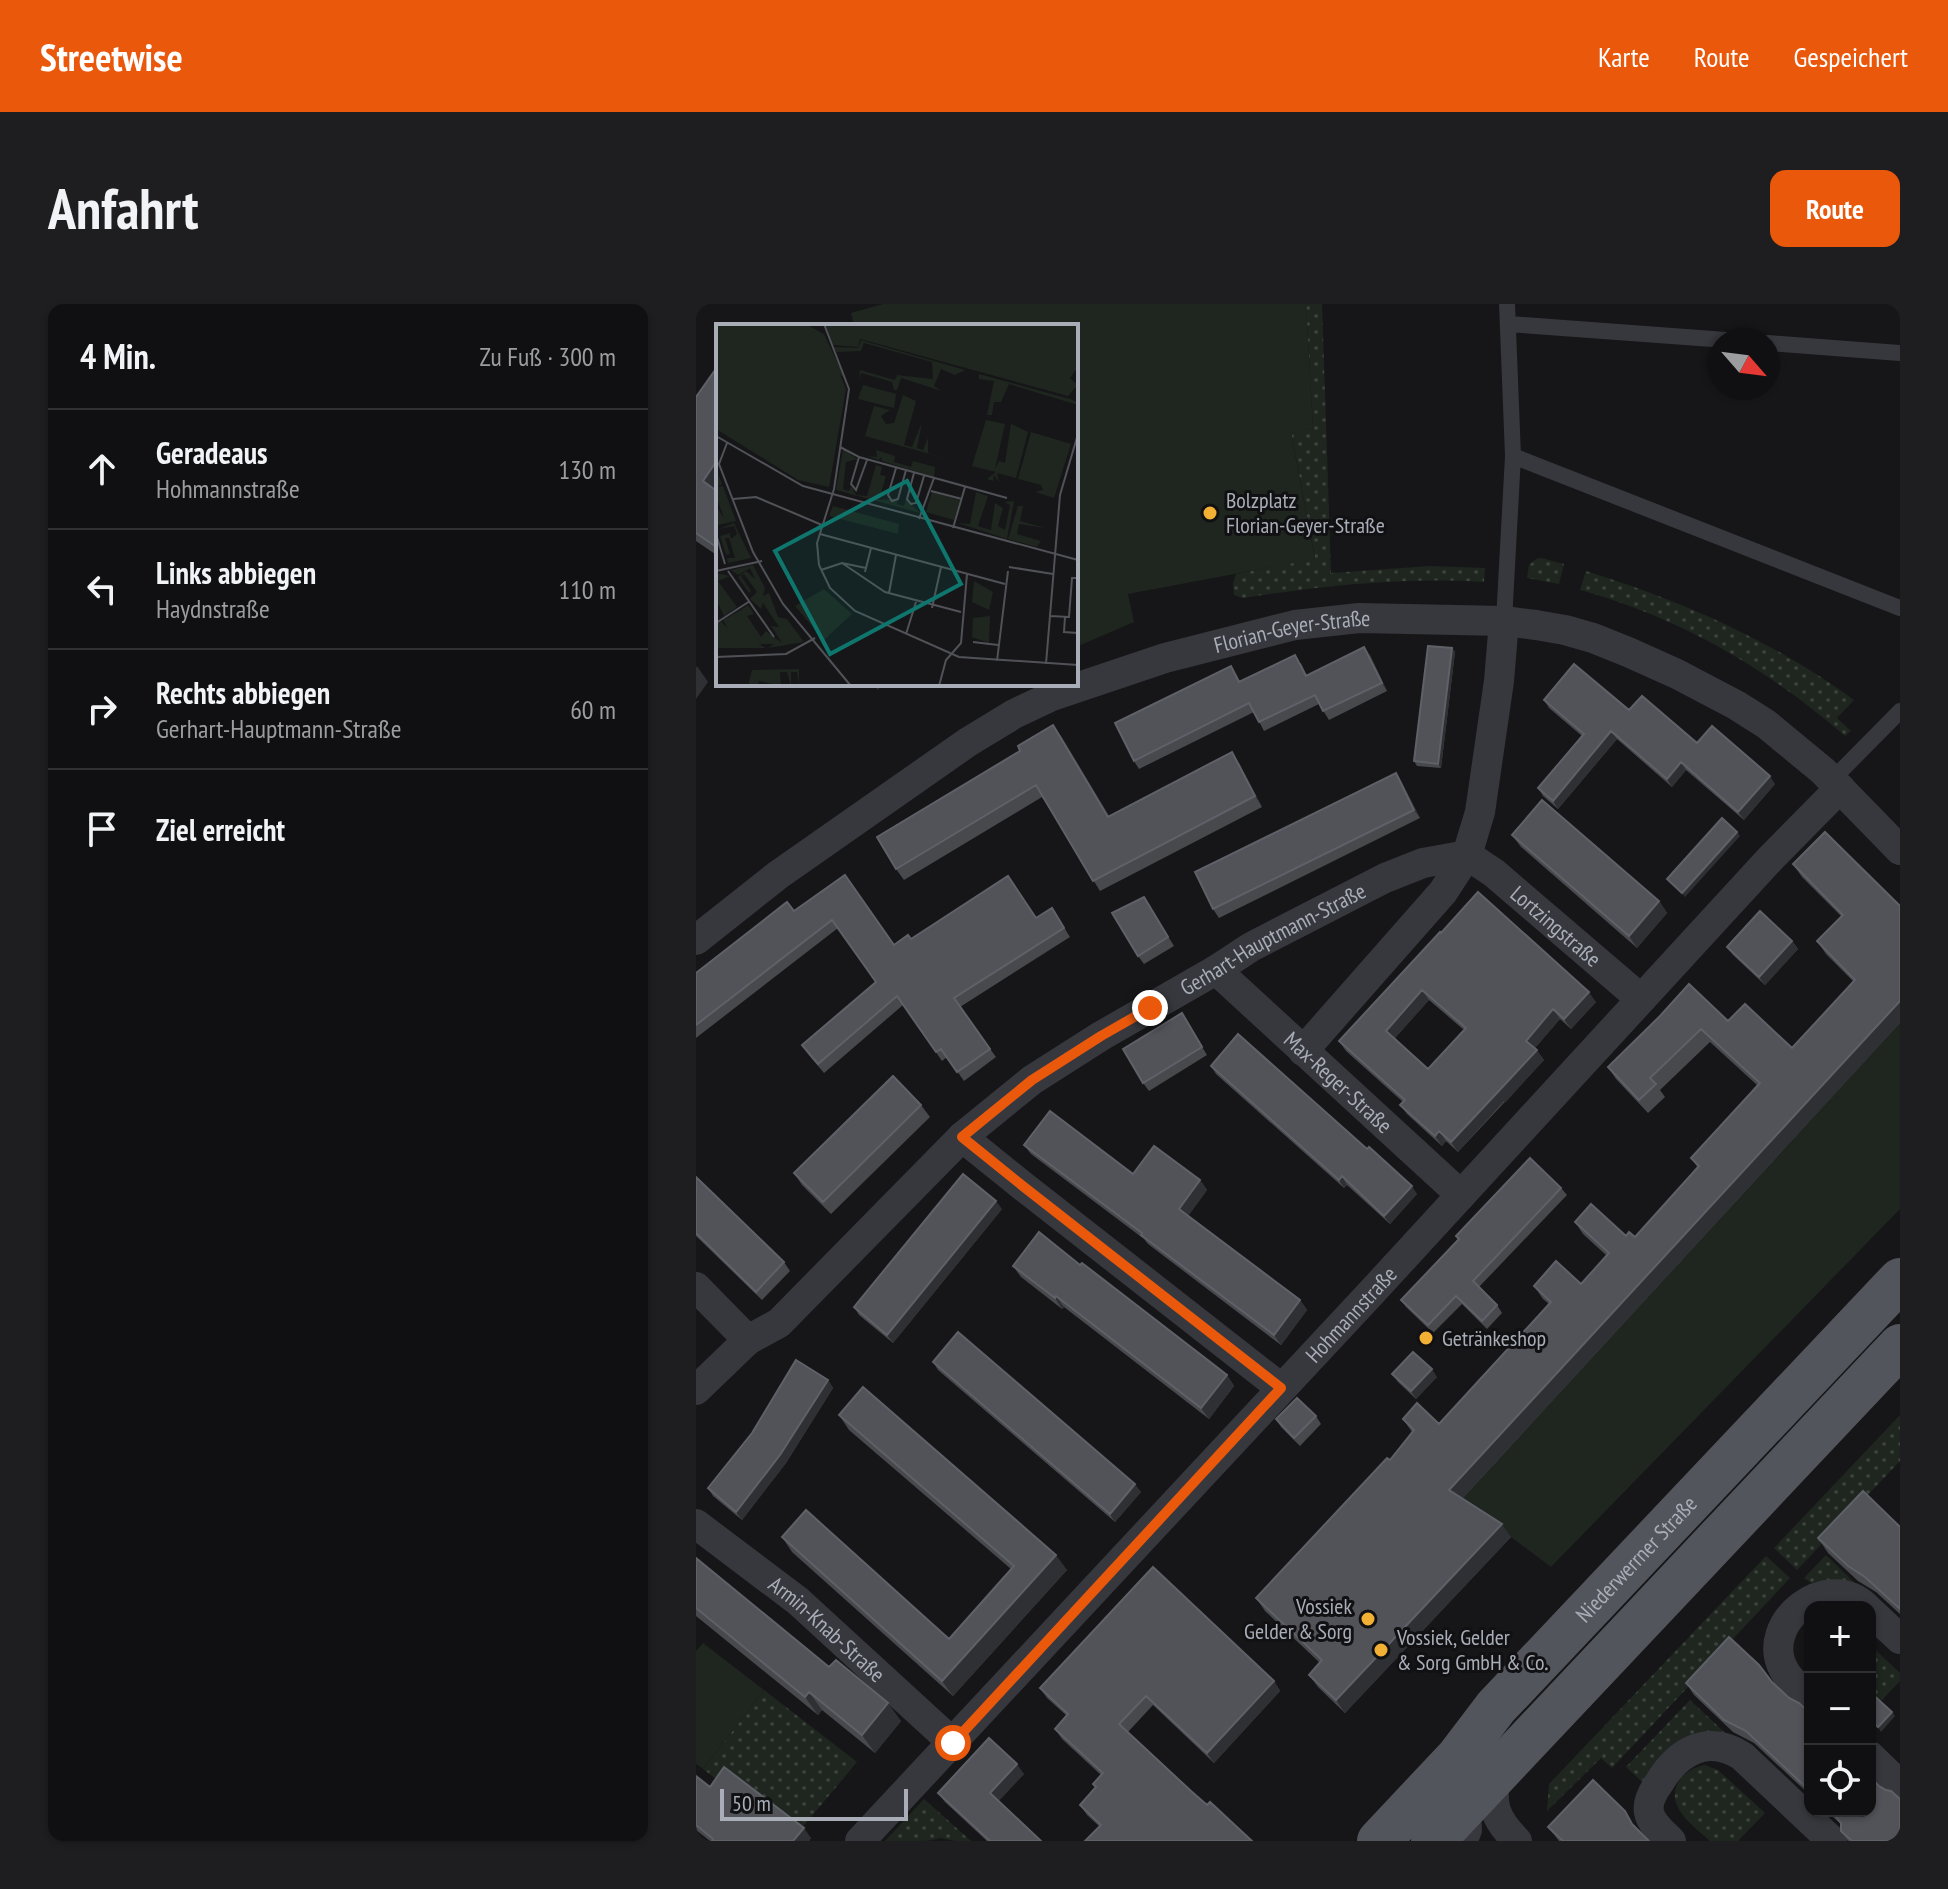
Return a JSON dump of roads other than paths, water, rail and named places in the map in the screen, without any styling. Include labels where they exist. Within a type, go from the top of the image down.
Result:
[{"type":"main road","name":"Niederwerrner Straße","points":[[1379,1841],[1458,1757],[1496,1707],[1900,1280]]},
{"type":"main road","name":"Niederwerrner Straße","points":[[1433,1841],[1479,1805],[1900,1346]]},
{"type":"street","name":"Florian-Geyer-Straße","points":[[696,940],[778,875],[968,742],[1014,714],[1052,696],[1165,658],[1295,625],[1359,618],[1504,621],[1565,630],[1593,638],[1677,674],[1766,724],[1836,784],[1900,850]]},
{"type":"street","points":[[1303,1051],[1443,892],[1467,855],[1480,812],[1499,681],[1504,621]]},
{"type":"street","name":"Hohmannstraße","points":[[860,1841],[1461,1195],[1836,784]]},
{"type":"street","name":"Gerhart-Hauptmann-Straße","points":[[696,1390],[748,1340],[779,1323],[962,1137],[1032,1080],[1251,947],[1385,878],[1423,863],[1467,855]]},
{"type":"street","name":"Lortzingstraße","points":[[1467,855],[1494,873],[1641,999]]},
{"type":"street","name":"Max-Reger-Straße","points":[[1216,970],[1461,1195]]},
{"type":"street","points":[[962,1137],[1281,1388]]},
{"type":"street","points":[[696,1287],[748,1340]]},
{"type":"street","name":"Armin-Knab-Straße","points":[[696,1524],[798,1601],[953,1743]]},
{"type":"street","points":[[1806,1601],[1828,1594],[1850,1597],[1856,1601]]},
{"type":"street","points":[[1804,1603],[1793,1612],[1783,1629],[1779,1647],[1785,1673],[1804,1691]]},
{"type":"street","points":[[1876,1616],[1900,1639]]},
{"type":"street","points":[[1671,1841],[1655,1825],[1649,1812],[1656,1787],[1681,1756],[1695,1748],[1718,1746],[1742,1756],[1832,1841]]},
{"type":"street","points":[[1876,1762],[1900,1785]]},
{"type":"street","points":[[1479,1805],[1494,1797],[1496,1816],[1517,1841]]},
{"type":"lane","points":[[1504,621],[1513,456],[1507,304]]},
{"type":"lane","points":[[1509,324],[1708,339]]},
{"type":"lane","points":[[1780,344],[1900,353]]},
{"type":"lane","points":[[1513,456],[1900,608]]},
{"type":"lane","points":[[1836,784],[1900,711]]},
{"type":"place","name":"Bolzplatz Florian-Geyer-Straße","points":[[1210,513]]},
{"type":"place","name":"Getränkeshop","points":[[1426,1338]]},
{"type":"place","name":"Vossiek Gelder & Sorg","points":[[1368,1619]]},
{"type":"place","name":"Vossiek, Gelder & Sorg GmbH & Co.","points":[[1381,1650]]}]
